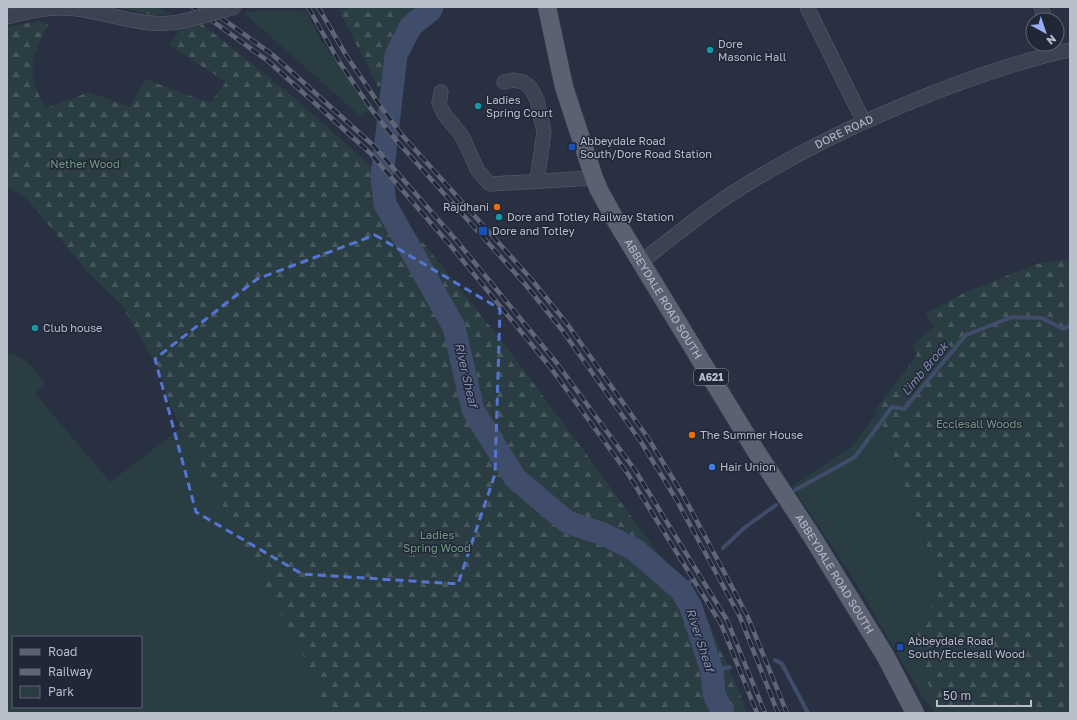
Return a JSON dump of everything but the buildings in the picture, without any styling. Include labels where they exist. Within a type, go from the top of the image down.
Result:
[{"type":"main road","name":"ABBEYDALE ROAD SOUTH","points":[[547,7],[564,87],[599,190],[616,221],[754,448],[886,657],[915,713]]},
{"type":"street","points":[[7,17],[35,11],[64,8],[79,9],[147,23],[167,24],[184,21],[234,7]]},
{"type":"street","points":[[807,7],[864,122]]},
{"type":"street","name":"DORE ROAD","points":[[641,262],[730,195],[772,169],[864,122],[916,99],[1044,52]]},
{"type":"street","points":[[504,82],[513,80],[522,82],[530,87],[537,100],[544,132],[537,181]]},
{"type":"street","points":[[440,92],[439,104],[444,114],[462,136],[478,171],[490,184],[594,178]]},
{"type":"highlighted area","points":[[375,235],[500,309],[495,474],[458,584],[302,574],[196,512],[155,359],[257,279]]},
{"type":"green space","points":[[113,7],[159,7],[170,14],[152,15]]},
{"type":"green space","points":[[358,7],[429,7],[430,11],[411,26],[396,55],[394,75],[378,87],[339,10]]},
{"type":"green space","points":[[260,10],[306,11],[319,37],[369,110],[361,117],[244,13]]},
{"type":"green space","name":"Ladies Spring Wood","points":[[39,21],[48,24],[38,45],[34,59],[33,74],[36,89],[46,108],[89,92],[130,107],[145,79],[210,103],[226,82],[169,45],[180,30],[202,24],[296,99],[374,169],[400,214],[508,349],[667,566],[687,585],[710,626],[737,686],[747,713],[327,713],[307,662],[181,428],[169,402],[158,367],[121,304],[88,272],[27,199],[7,186],[7,27]]},
{"type":"green space","name":"Ecclesall Woods","points":[[1070,259],[1070,713],[941,713],[917,658],[918,622],[938,597],[940,582],[876,409],[917,355],[913,345],[933,327],[926,313],[966,292],[1036,264]]},
{"type":"green space","points":[[7,354],[14,355],[25,360],[38,373],[46,384],[35,393],[110,482],[181,428],[307,662],[327,713],[7,713]]},
{"type":"green space","points":[[877,413],[940,582],[938,597],[918,622],[917,658],[941,713],[935,713],[921,695],[858,586],[792,486],[851,447]]},
{"type":"waterway","name":"River Sheaf","points":[[432,7],[430,11],[411,26],[396,55],[382,177],[385,204],[454,327],[473,410],[515,478],[567,522],[603,534],[634,549],[681,590],[691,607],[712,671],[714,694],[723,713]]},
{"type":"waterway","name":"Limb Brook","points":[[795,490],[855,457],[892,407],[904,409],[966,335],[1012,317],[1042,318],[1063,329],[1070,325]]},
{"type":"waterway","name":"Limb Brook","points":[[723,548],[744,528],[776,505]]},
{"type":"waterway","name":"Limb Brook","points":[[681,590],[691,581]]},
{"type":"waterway","points":[[775,660],[782,664],[808,713]]},
{"type":"waterway","points":[[712,671],[730,667]]},
{"type":"railway","points":[[193,7],[268,61],[370,153],[450,245],[550,367],[628,474],[721,624],[757,713]]},
{"type":"railway","points":[[206,7],[273,55],[374,146],[456,240],[556,362],[635,470],[727,620],[765,713]]},
{"type":"railway","points":[[308,7],[338,60],[371,109],[396,140],[525,284],[562,330],[641,442],[676,499],[740,617],[778,713]]},
{"type":"railway","points":[[318,7],[346,55],[402,135],[532,280],[568,325],[648,438],[683,495],[747,615],[787,713]]},
{"type":"place","name":"Dore Masonic Hall","points":[[710,50]]},
{"type":"place","name":"Ladies Spring Court","points":[[478,106]]},
{"type":"place","name":"Abbeydale Road South/Dore Road Station","points":[[572,147]]},
{"type":"place","name":"Rajdhani","points":[[497,207]]},
{"type":"place","name":"Dore and Totley Railway Station","points":[[499,217]]},
{"type":"place","name":"Dore and Totley","points":[[483,231]]},
{"type":"place","name":"Club house","points":[[35,328]]},
{"type":"place","name":"The Summer House","points":[[692,435]]},
{"type":"place","name":"Hair Union","points":[[712,467]]},
{"type":"place","name":"Abbeydale Road South/Ecclesall Wood","points":[[900,647]]},
{"type":"park label","name":"Nether Wood","points":[[85,164]]}]
